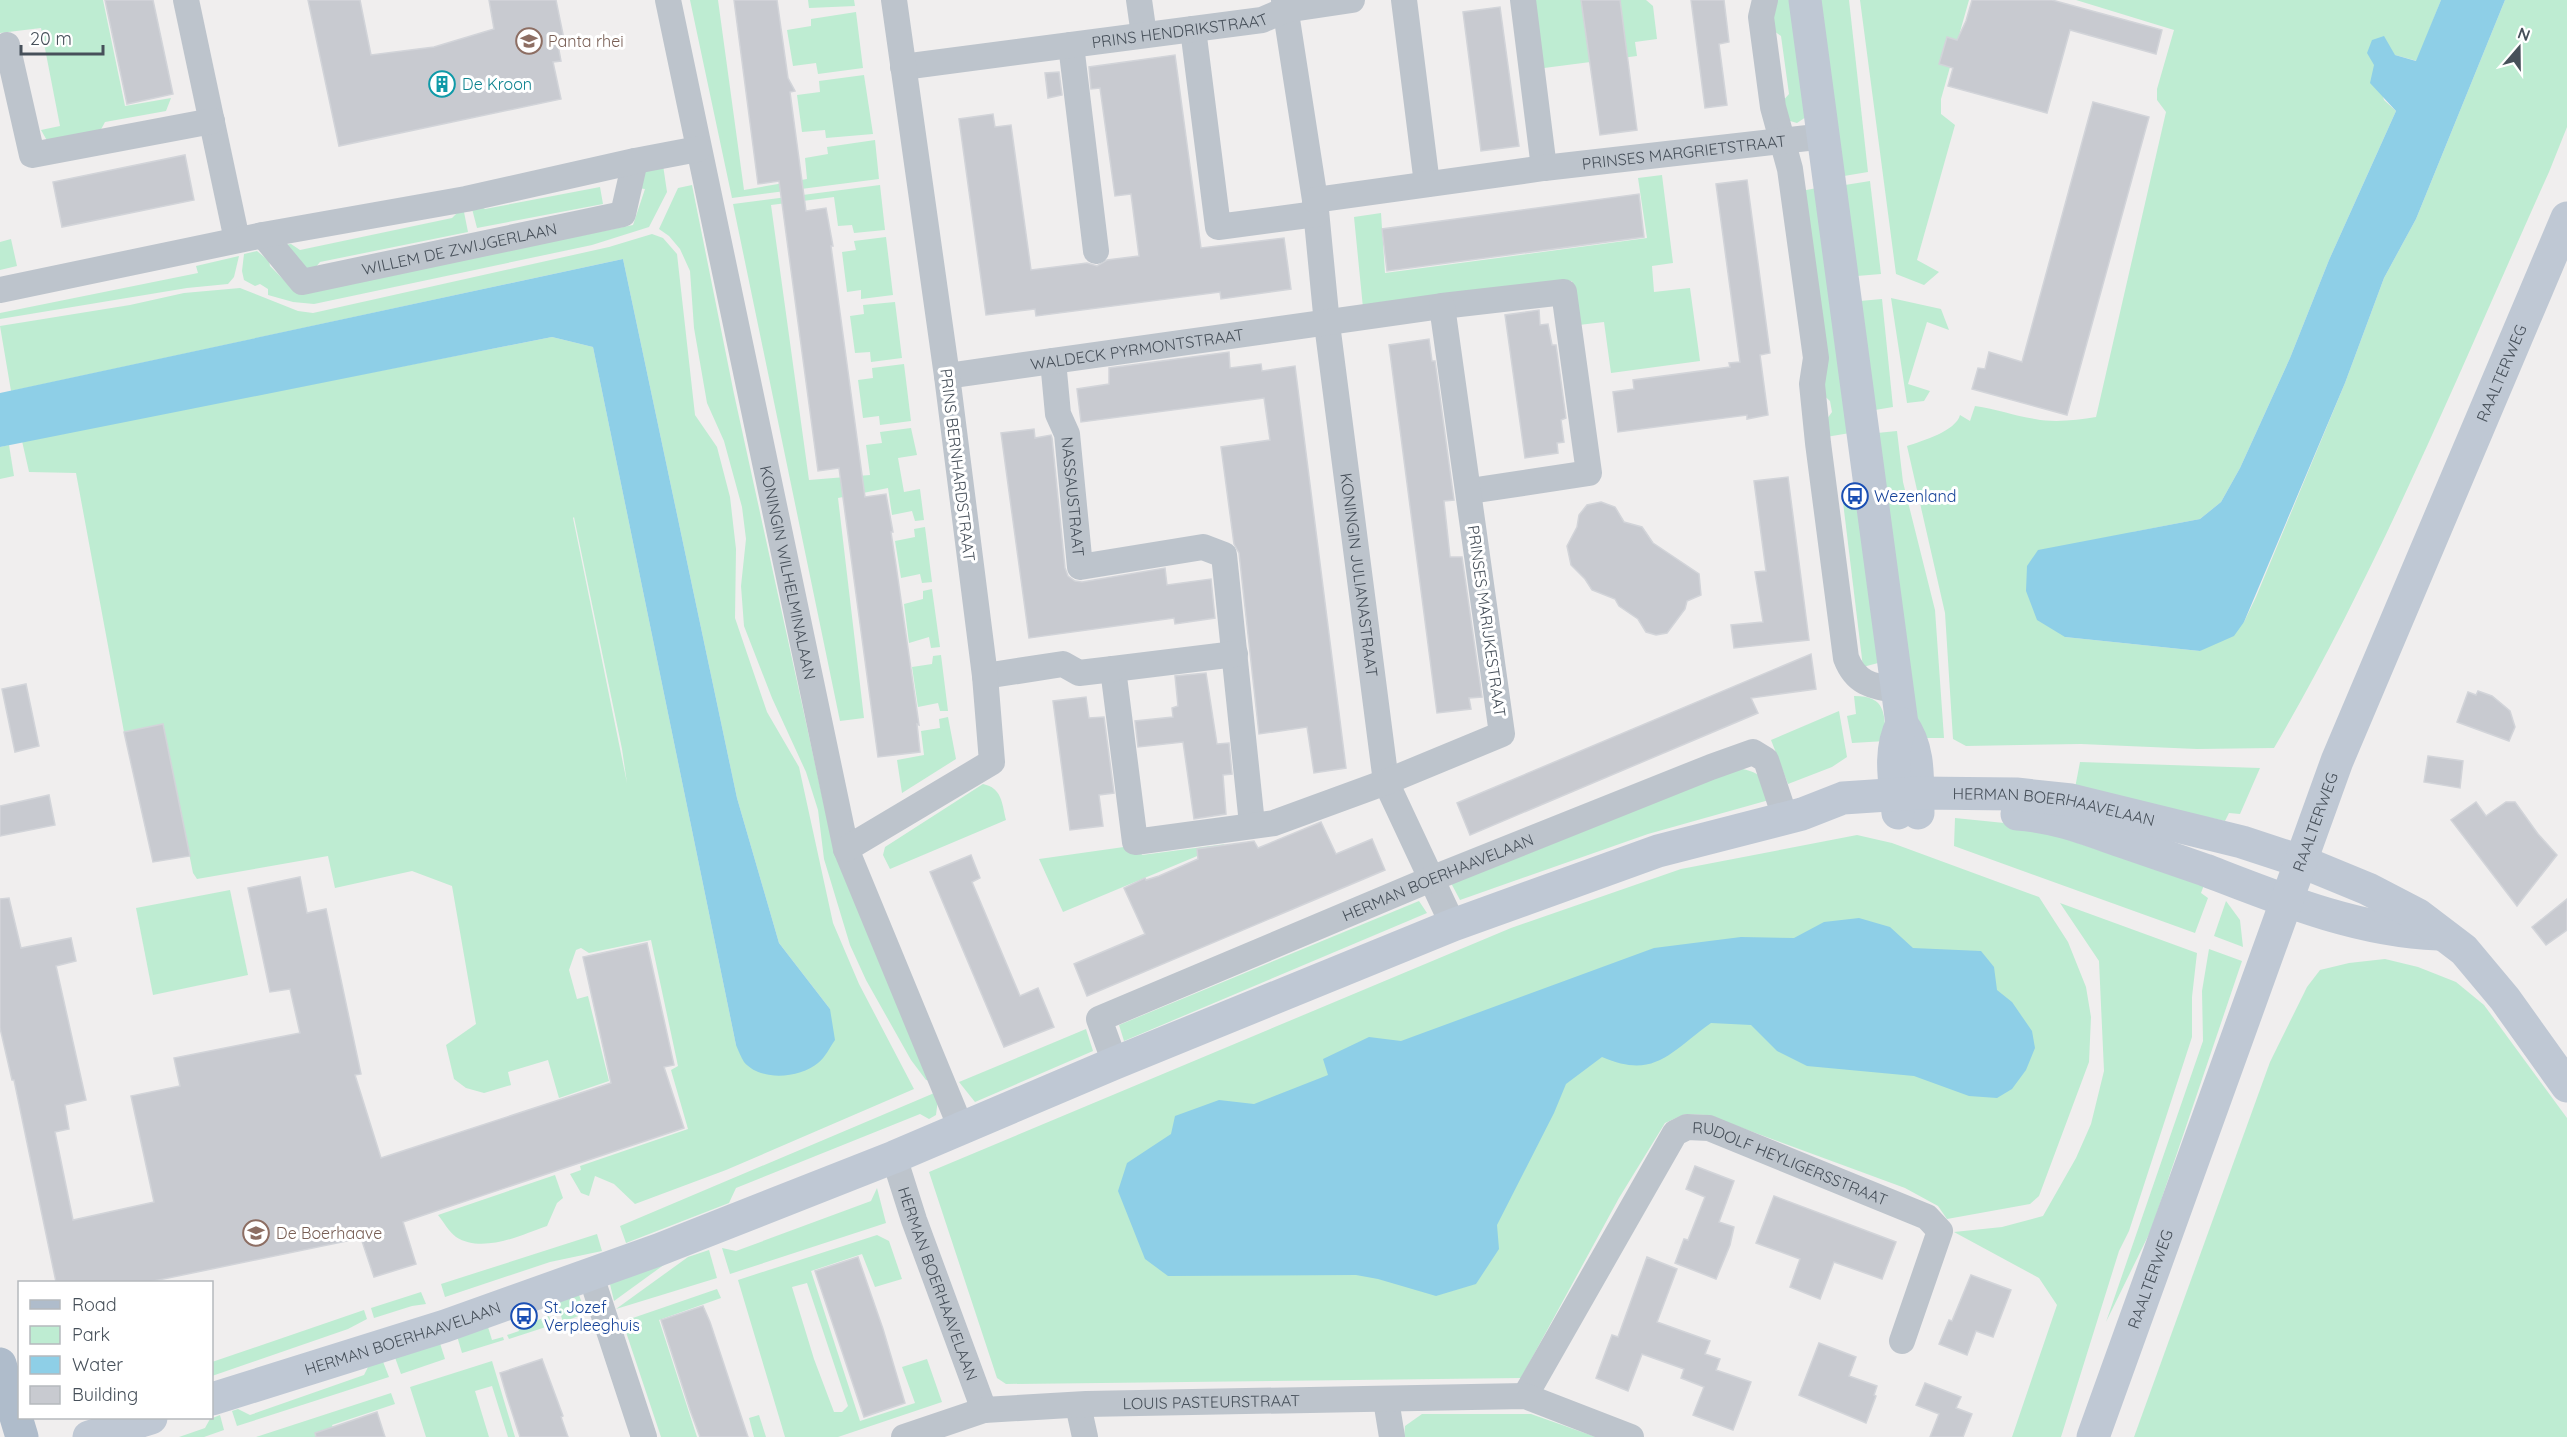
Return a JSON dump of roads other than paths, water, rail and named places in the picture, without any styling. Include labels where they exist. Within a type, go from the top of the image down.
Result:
[{"type":"main road","points":[[0,1364],[22,1437]]},
{"type":"street","points":[[186,0],[237,240]]},
{"type":"street","name":"KONINGIN WILHELMINALAAN","points":[[668,0],[846,849],[961,1128]]},
{"type":"street","name":"PRINS BERNHARDSTRAAT","points":[[846,849],[992,762],[985,676],[947,376],[894,0]]},
{"type":"street","points":[[1139,0],[1144,35]]},
{"type":"street","points":[[1284,5],[1352,0]]},
{"type":"street","points":[[1404,0],[1427,184]]},
{"type":"street","points":[[1523,0],[1544,168]]},
{"type":"street","points":[[1765,0],[1761,17],[1773,107],[1792,178],[1816,358],[1812,384],[1814,407],[1846,658],[1852,674],[1869,684],[1898,690]]},
{"type":"street","points":[[1805,0],[1902,724],[1896,735],[1893,751],[1907,803]]},
{"type":"street","name":"PRINS HENDRIKSTRAAT","points":[[903,68],[1262,20],[1284,5]]},
{"type":"street","name":"KONINGIN JULIANASTRAAT","points":[[1284,5],[1315,207],[1327,324],[1386,782],[1453,924]]},
{"type":"street","points":[[1193,29],[1218,227],[1315,207]]},
{"type":"street","points":[[6,45],[32,154],[212,121]]},
{"type":"street","name":"PRINS HENDRIKSTRAAT","points":[[1071,45],[1096,251]]},
{"type":"street","name":"PRINSES MARGRIETSTRAAT","points":[[1315,207],[1427,184],[1544,168],[1825,136]]},
{"type":"street","points":[[0,290],[262,235],[466,199],[635,160],[698,149]]},
{"type":"street","name":"WILLEM DE ZWIJGERLAAN","points":[[262,235],[302,282],[623,214],[635,160]]},
{"type":"street","name":"RAALTERWEG","points":[[2093,1437],[2337,761],[2567,218]]},
{"type":"street","points":[[1327,324],[1442,306],[1564,292],[1589,473],[1470,491]]},
{"type":"street","name":"PRINSES MARIJKESTRAAT","points":[[1386,782],[1502,734],[1470,491],[1442,306]]},
{"type":"street","name":"WALDECK PYRMONTSTRAAT","points":[[947,376],[1327,324]]},
{"type":"street","name":"NASSAUSTRAAT","points":[[1053,361],[1058,414],[1067,434],[1080,567],[1203,547],[1224,555],[1252,824]]},
{"type":"street","points":[[985,676],[1063,664],[1080,673],[1235,654]]},
{"type":"street","points":[[1113,669],[1135,842],[1252,824],[1274,823],[1386,782]]},
{"type":"street","name":"HERMAN BOERHAAVELAAN","points":[[1115,1063],[1099,1019],[1431,879],[1753,752],[1766,760],[1793,815]]},
{"type":"street","name":"HERMAN BOERHAAVELAAN","points":[[213,1399],[445,1326],[658,1250],[894,1157],[1453,924],[1658,851],[1793,815],[2016,794],[2071,800],[2242,842],[2300,861],[2368,889],[2418,915],[2464,950],[2482,970],[2567,1086]]},
{"type":"street","name":"HERMAN BOERHAAVELAAN","points":[[1907,803],[2029,815],[2072,825],[2206,871],[2285,902],[2338,918],[2420,933],[2442,934]]},
{"type":"street","name":"RUDOLF HEYLIGERSSTRAAT","points":[[1525,1396],[1675,1133],[1687,1126],[1708,1128],[1927,1217],[1940,1231],[1902,1341]]},
{"type":"street","name":"HERMAN BOERHAAVELAAN","points":[[894,1157],[914,1220],[984,1410]]},
{"type":"street","points":[[590,1273],[644,1437]]},
{"type":"street","points":[[1525,1396],[1631,1437]]},
{"type":"street","name":"LOUIS PASTEURSTRAAT","points":[[904,1437],[984,1410],[1078,1405],[1525,1396]]},
{"type":"street","points":[[1386,1400],[1392,1437]]},
{"type":"street","points":[[1078,1405],[1085,1437]]},
{"type":"street","points":[[89,1437],[148,1419]]},
{"type":"water","points":[[2441,0],[2505,0],[2416,219],[2384,278],[2345,383],[2244,622],[2234,636],[2200,651],[2065,637],[2037,620],[2026,591],[2027,566],[2038,550],[2200,519],[2221,502],[2240,468],[2290,358],[2329,260],[2396,111],[2370,83],[2374,65],[2367,53],[2372,40],[2384,36],[2395,55],[2416,61]]},
{"type":"water","points":[[623,259],[737,798],[779,943],[830,1009],[835,1040],[818,1063],[791,1075],[760,1073],[744,1062],[736,1045],[593,347],[552,337],[0,447],[0,393]]},
{"type":"water","points":[[1859,918],[1890,927],[1913,948],[1981,951],[1994,967],[1997,990],[2012,1002],[2032,1031],[2035,1048],[2026,1070],[2012,1089],[1997,1098],[1969,1096],[1914,1076],[1807,1066],[1777,1051],[1751,1025],[1711,1023],[1661,1060],[1636,1065],[1602,1057],[1566,1084],[1554,1113],[1497,1225],[1499,1249],[1476,1284],[1436,1296],[1356,1275],[1168,1276],[1145,1259],[1118,1191],[1127,1163],[1171,1134],[1175,1116],[1219,1100],[1254,1104],[1328,1075],[1323,1059],[1369,1037],[1401,1041],[1654,948],[1741,937],[1794,938],[1824,922]]},
{"type":"place","name":"Panta rhei","points":[[529,41]]},
{"type":"place","name":"De Kroon","points":[[442,84]]},
{"type":"place","name":"Wezenland","points":[[1855,496]]},
{"type":"place","name":"De Boerhaave","points":[[256,1233]]},
{"type":"place","name":"St. Jozef Verpleeghuis","points":[[524,1316]]}]
